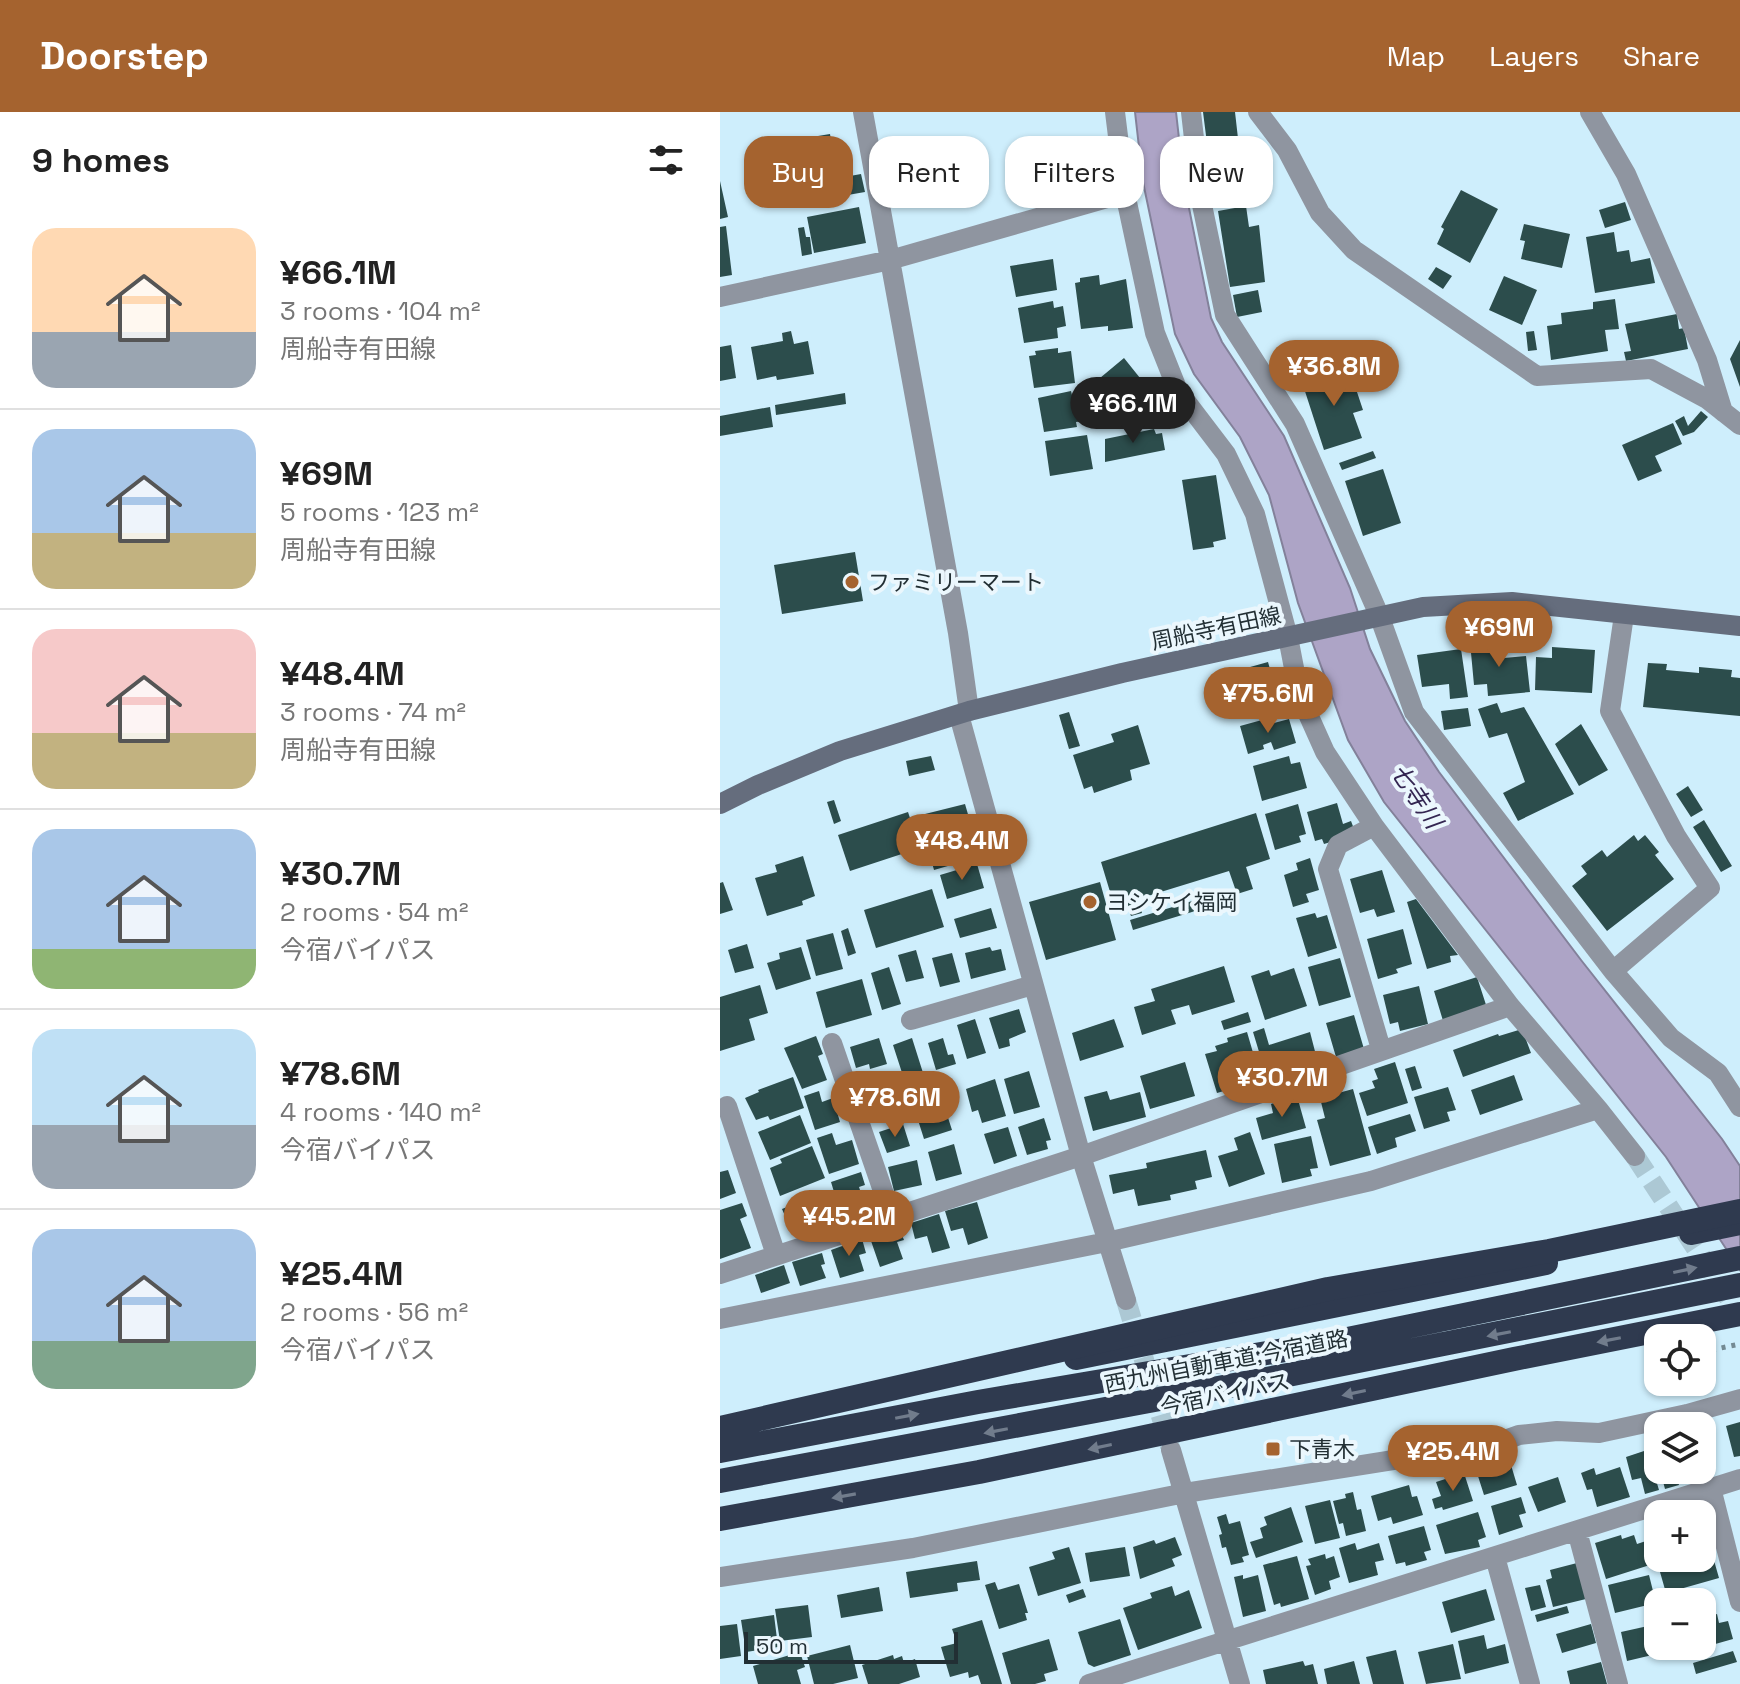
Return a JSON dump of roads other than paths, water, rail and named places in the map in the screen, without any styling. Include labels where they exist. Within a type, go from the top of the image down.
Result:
[{"type":"highway","points":[[720,1428],[1328,1289],[1549,1251],[1740,1211]]},
{"type":"highway","points":[[720,1418],[1056,1362],[1740,1223]]},
{"type":"highway","name":"西九州自動車道;今宿道路","points":[[720,1451],[978,1402],[1338,1341],[1740,1258]]},
{"type":"highway","name":"西九州自動車道;今宿道路","points":[[720,1481],[1293,1374],[1740,1285]]},
{"type":"highway","name":"今宿バイパス","points":[[720,1519],[979,1472],[1740,1314]]},
{"type":"main road","name":"周船寺有田線","points":[[720,804],[840,751],[964,713],[1122,673],[1423,607],[1512,602],[1740,626]]},
{"type":"street","points":[[863,112],[958,633],[964,713],[1033,985],[1126,1300]]},
{"type":"street","points":[[1115,112],[1118,136]]},
{"type":"street","points":[[1191,112],[1201,200],[1225,315],[1295,424],[1379,615],[1414,712],[1613,971],[1671,1038],[1718,1073],[1739,1104]]},
{"type":"street","points":[[1258,112],[1287,150],[1320,213],[1354,250],[1537,376],[1651,369],[1707,399],[1740,425]]},
{"type":"street","points":[[1590,112],[1626,174],[1707,360],[1723,412]]},
{"type":"street","points":[[720,297],[890,260],[1072,208]]},
{"type":"street","points":[[1128,208],[1155,333],[1178,391],[1226,454],[1255,514],[1288,637],[1299,694],[1325,752],[1374,826],[1510,1006],[1635,1156]]},
{"type":"street","points":[[1613,971],[1710,888],[1676,836],[1610,711],[1624,615]]},
{"type":"street","points":[[1374,826],[1338,845],[1328,869],[1381,1049]]},
{"type":"street","points":[[911,1020],[1033,985]]},
{"type":"street","points":[[720,1274],[1081,1156],[1510,1006]]},
{"type":"street","points":[[832,1043],[892,1217]]},
{"type":"street","points":[[727,1106],[776,1255]]},
{"type":"street","points":[[720,1319],[1107,1242],[1371,1181],[1598,1109]]},
{"type":"street","points":[[720,1577],[913,1548],[1185,1493],[1494,1444],[1519,1435],[1557,1431],[1599,1433],[1740,1399]]},
{"type":"street","points":[[1171,1450],[1240,1684]]},
{"type":"street","points":[[1089,1684],[1740,1479]]},
{"type":"street","points":[[1711,1488],[1740,1602]]},
{"type":"street","points":[[1577,1531],[1618,1684]]},
{"type":"street","points":[[1495,1557],[1530,1684]]},
{"type":"water","name":"七寺川","points":[[1135,112],[1176,112],[1179,136],[1160,136],[1160,208],[1189,208],[1211,318],[1222,342],[1284,436],[1350,588],[1370,649],[1405,721],[1439,772],[1740,1166],[1740,1270],[1666,1157],[1384,802],[1348,740],[1298,603],[1269,495],[1240,437],[1194,374],[1175,334],[1144,187],[1144,136],[1138,136]]},
{"type":"tunnel","points":[[1635,1156],[1740,1315]]},
{"type":"tunnel","points":[[1126,1300],[1170,1446]]},
{"type":"place","name":"ファミリーマート","points":[[852,582]]},
{"type":"place","name":"ヨシケイ福岡","points":[[1090,902]]},
{"type":"place","name":"下青木","points":[[1273,1449]]}]
